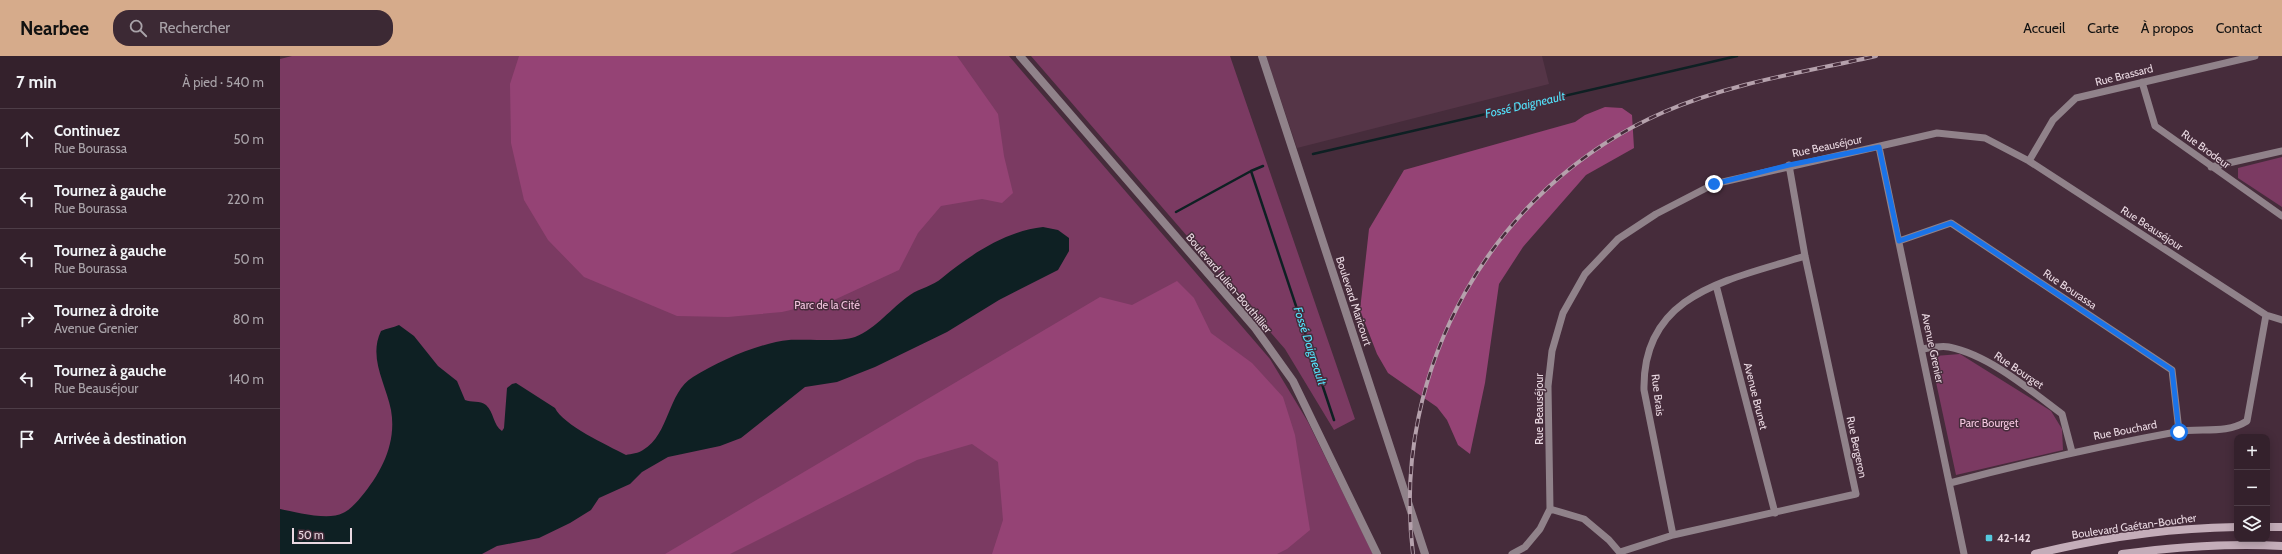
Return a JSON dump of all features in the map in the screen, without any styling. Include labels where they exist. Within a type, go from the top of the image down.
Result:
[{"type":"main road","name":"Boulevard Gaétan-Boucher","points":[[2035,554],[2075,544],[2139,535],[2205,528],[2234,527]]},
{"type":"main road","points":[[2270,527],[2282,527]]},
{"type":"main road","points":[[2122,554],[2170,548],[2244,544],[2282,546]]},
{"type":"street","name":"Boulevard Julien-Bouthillier","points":[[1020,56],[1254,328],[1293,381],[1377,554]]},
{"type":"street","name":"Boulevard Maricourt","points":[[1262,56],[1425,554]]},
{"type":"street","name":"Rue Brassard","points":[[2029,161],[2053,120],[2076,98],[2255,56]]},
{"type":"street","name":"Rue Brodeur","points":[[2142,82],[2155,126],[2282,216]]},
{"type":"street","name":"Rue Beauséjour","points":[[1512,554],[1525,547],[1540,529],[1550,509],[1548,386],[1552,351],[1563,313],[1585,274],[1618,239],[1656,214],[1714,184],[1789,165],[1879,147],[1937,133],[1985,138],[2029,161],[2266,315],[2282,320]]},
{"type":"street","name":"Avenue Grenier","points":[[1879,147],[1964,554]]},
{"type":"street","points":[[2211,167],[2282,151]]},
{"type":"street","name":"Rue Bergeron","points":[[1620,553],[1672,535],[1856,494],[1805,256],[1789,165]]},
{"type":"street","name":"Rue Bourassa","points":[[1899,241],[1951,223],[2172,370],[2179,432]]},
{"type":"street","name":"Rue Brais","points":[[1672,535],[1644,390],[1643,370],[1648,348],[1657,329],[1671,313],[1693,296],[1716,285],[1805,256]]},
{"type":"street","name":"Avenue Brunet","points":[[1716,285],[1775,512]]},
{"type":"street","name":"Rue Bouchard","points":[[1950,483],[2072,452],[2179,432],[2235,429],[2247,421],[2266,315]]},
{"type":"street","name":"Rue Bourget","points":[[1922,349],[1948,347],[1978,355],[2038,396],[2062,414],[2072,452]]},
{"type":"street","points":[[1550,509],[1584,519],[1620,553]]},
{"type":"shaded area","points":[[519,56],[957,56],[998,114],[1004,156],[1013,193],[1002,203],[982,199],[941,206],[918,233],[899,270],[834,300],[782,312],[728,317],[677,316],[584,277],[548,240],[524,200],[511,143],[510,84]]},
{"type":"shaded area","points":[[1266,56],[1542,56],[1549,84],[1297,148]]},
{"type":"shaded area","points":[[1605,107],[1622,108],[1632,115],[1634,148],[1586,175],[1523,247],[1499,284],[1485,383],[1470,454],[1458,445],[1447,420],[1437,407],[1388,373],[1377,354],[1360,310],[1369,229],[1404,170],[1575,122],[1585,115]]},
{"type":"shaded area","points":[[1043,227],[1058,230],[1069,238],[1069,251],[1058,270],[999,300],[947,332],[875,367],[837,382],[805,387],[741,438],[720,446],[668,457],[642,472],[630,484],[599,498],[591,510],[570,523],[539,538],[497,546],[482,554],[280,554],[280,509],[321,516],[337,515],[346,512],[361,497],[381,468],[386,457],[392,434],[391,410],[379,371],[376,351],[377,341],[381,331],[383,330],[399,325],[414,336],[438,366],[457,381],[465,400],[484,403],[489,408],[497,425],[502,431],[504,428],[507,388],[516,383],[555,408],[576,428],[626,455],[641,451],[652,443],[659,434],[678,393],[684,384],[703,371],[752,349],[777,342],[789,340],[849,339],[855,337],[877,323],[910,295],[938,281],[964,261],[989,245],[1016,233]]},
{"type":"shaded area","points":[[1177,281],[1194,298],[1211,333],[1252,363],[1283,397],[1295,435],[1310,530],[1287,549],[1277,554],[992,554],[1003,520],[998,462],[972,444],[917,460],[730,554],[665,554],[1100,297],[1132,305]]},
{"type":"green space","name":"Parc de la Cité","points":[[292,56],[1009,56],[1270,359],[1308,422],[1373,554],[280,554],[280,59]]},
{"type":"green space","points":[[1031,56],[1230,56],[1355,419],[1334,430],[1285,349]]},
{"type":"green space","points":[[2282,157],[2282,207],[2238,178],[2238,168]]},
{"type":"green space","name":"Parc Bourget","points":[[1960,354],[2051,411],[2062,429],[2063,450],[1956,475],[1931,359],[1935,356]]},
{"type":"waterway","name":"Fossé Daigneault","points":[[1313,154],[1737,56]]},
{"type":"waterway","name":"Fossé Daigneault","points":[[1263,166],[1251,171],[1334,420]]},
{"type":"waterway","points":[[1176,212],[1251,171]]},
{"type":"railway","points":[[1413,554],[1410,485],[1418,417],[1437,352],[1466,291],[1503,236],[1549,186],[1603,145],[1664,112],[1689,102],[1715,93],[1768,79],[1876,56]]},
{"type":"place","name":"42-142","points":[[1989,538]]},
{"type":"route","points":[[1714,184],[1789,165],[1879,147],[1899,241],[1951,223],[2172,370],[2179,432]]}]
